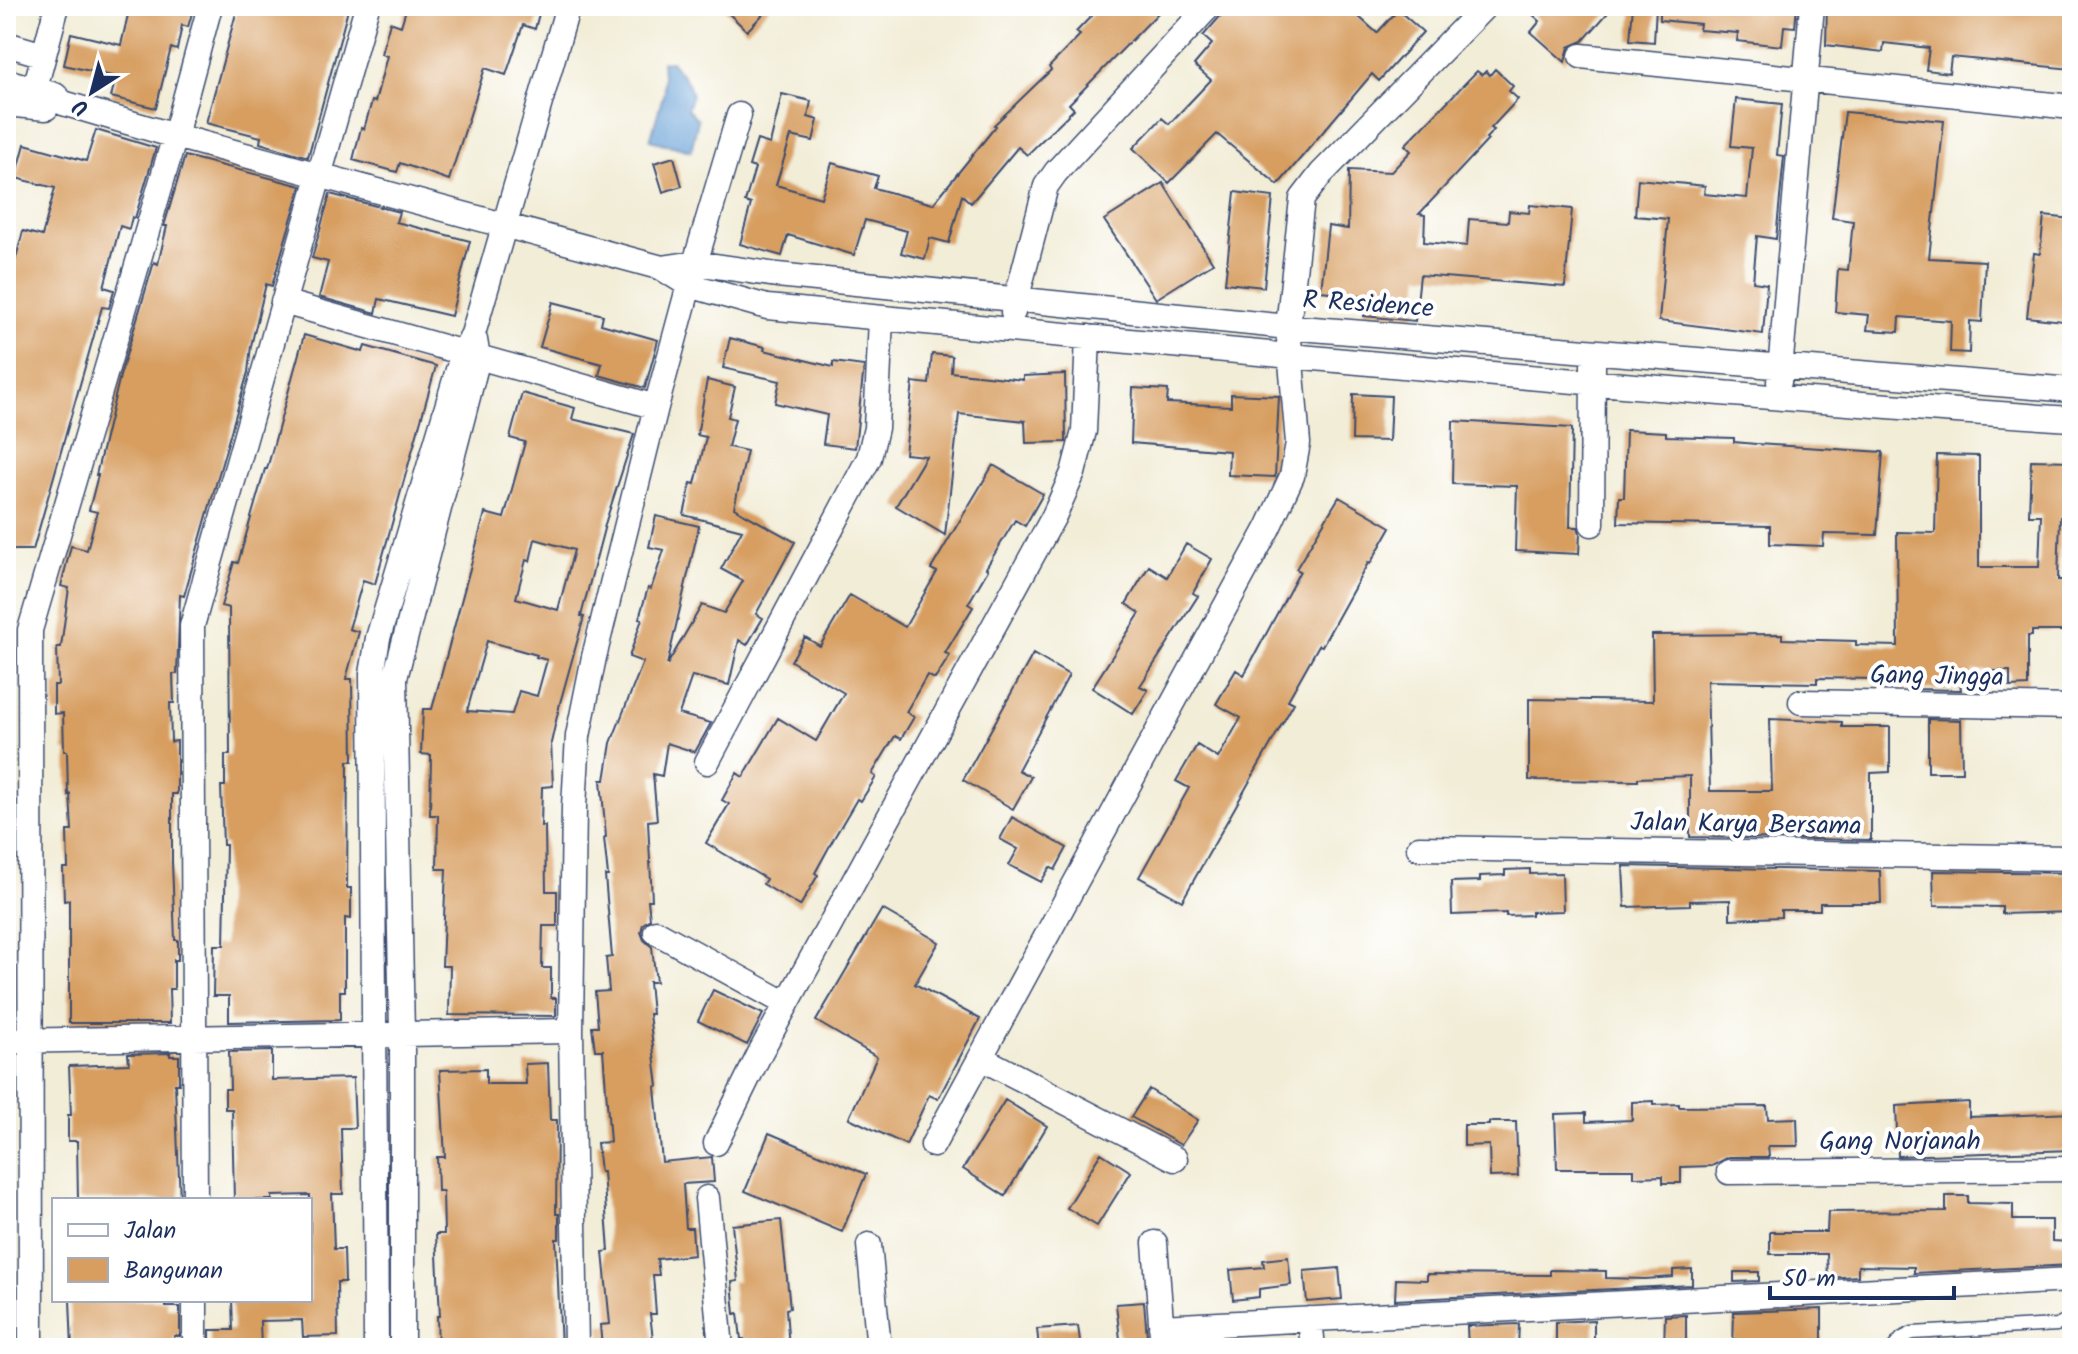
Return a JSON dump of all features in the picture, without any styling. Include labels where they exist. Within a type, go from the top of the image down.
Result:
[{"type":"street","points":[[33,97],[57,6]]},
{"type":"street","points":[[31,1348],[18,1204],[18,629],[175,136],[210,6]]},
{"type":"street","points":[[195,1198],[192,626],[367,6]]},
{"type":"street","points":[[376,1348],[372,674],[378,638],[471,348],[568,6]]},
{"type":"street","points":[[1011,330],[1014,299],[1046,186],[1209,6]]},
{"type":"street","points":[[933,1145],[1268,528],[1292,476],[1298,443],[1288,327],[1302,199],[1363,129],[1485,6]]},
{"type":"street","points":[[1779,398],[1812,6]]},
{"type":"street","points":[[6,44],[44,55]]},
{"type":"street","points":[[1581,56],[2072,107]]},
{"type":"street","points":[[6,81],[33,97]]},
{"type":"street","points":[[6,104],[55,95],[63,103],[175,136],[692,274],[767,307],[1292,358],[2072,419]]},
{"type":"street","points":[[576,1348],[571,1031],[578,736],[594,657],[656,407],[739,115]]},
{"type":"street","name":"R Residence","points":[[692,274],[777,275],[1288,327],[2072,390]]},
{"type":"street","points":[[283,302],[471,348],[656,407]]},
{"type":"street","points":[[707,762],[869,458],[876,428],[881,318]]},
{"type":"street","points":[[716,1143],[787,1004],[1054,516],[1073,473],[1084,431],[1088,337]]},
{"type":"street","points":[[402,1348],[402,1034],[395,678],[471,348]]},
{"type":"street","points":[[1592,524],[1593,351]]},
{"type":"street","points":[[2012,386],[2015,415]]},
{"type":"street","points":[[378,638],[404,647]]},
{"type":"street","name":"Gang Jingga","points":[[1801,702],[2072,707]]},
{"type":"street","name":"Jalan Karya Bersama","points":[[1419,848],[2072,858]]},
{"type":"street","points":[[656,932],[787,1004]]},
{"type":"street","points":[[17,1041],[571,1031]]},
{"type":"street","points":[[981,1058],[1175,1159]]},
{"type":"street","name":"Gang Norjanah","points":[[1729,1172],[2072,1169]]},
{"type":"street","points":[[707,1198],[721,1348]]},
{"type":"street","points":[[1155,1243],[1162,1337],[1310,1319],[2072,1280]]},
{"type":"street","points":[[869,1245],[879,1348]]},
{"type":"street","points":[[376,1278],[402,1276]]},
{"type":"street","points":[[195,1302],[195,1348]]},
{"type":"street","points":[[1310,1319],[1313,1348]]},
{"type":"lane","points":[[1893,1348],[1912,1333],[2057,1325],[2072,1317]]},
{"type":"water","points":[[671,61],[688,83],[692,95],[687,109],[698,120],[691,151],[650,140],[664,92],[662,62]]},
{"type":"building","points":[[130,6],[194,6],[188,27],[182,25],[177,50],[171,48],[156,108],[111,97],[116,77],[64,65],[71,33],[121,45]]},
{"type":"building","points":[[238,6],[349,6],[308,157],[260,143],[261,137],[206,123]]},
{"type":"building","points":[[407,6],[541,6],[535,29],[523,25],[506,75],[485,68],[449,180],[400,163],[397,172],[353,160],[361,128],[364,129],[372,101],[375,102],[387,56],[381,54],[390,22],[401,26]]},
{"type":"building","points":[[721,6],[771,6],[747,31]]},
{"type":"building","points":[[1101,6],[1165,6],[1069,104],[1074,109],[1027,155],[1018,147],[971,203],[962,195],[949,243],[930,238],[925,259],[901,253],[907,231],[865,220],[854,255],[788,235],[782,256],[740,244],[751,204],[745,202],[755,168],[749,166],[757,140],[770,144],[782,94],[811,101],[808,117],[818,120],[813,141],[791,136],[776,185],[821,198],[832,163],[878,176],[874,188],[933,204],[994,125],[1051,70],[1049,67],[1080,35],[1076,32]]},
{"type":"building","points":[[1229,6],[1347,6],[1377,33],[1398,10],[1423,32],[1379,81],[1372,74],[1278,185],[1217,134],[1169,183],[1133,148],[1162,118],[1169,124],[1211,80],[1194,65],[1212,44],[1203,36]]},
{"type":"building","points":[[1523,6],[1614,6],[1583,41],[1569,47],[1565,62],[1531,32],[1540,21]]},
{"type":"building","points":[[1633,6],[1656,6],[1654,42],[1630,40]]},
{"type":"building","points":[[1660,6],[1797,6],[1795,27],[1784,26],[1782,46],[1737,41],[1738,33],[1699,30],[1700,24],[1660,20]]},
{"type":"building","points":[[1827,6],[2024,6],[2072,12],[2072,69],[1951,57],[1949,73],[1926,70],[1929,48],[1884,43],[1883,52],[1826,45]]},
{"type":"building","points":[[1495,69],[1513,86],[1509,91],[1518,99],[1491,128],[1494,130],[1486,138],[1488,140],[1419,214],[1425,215],[1424,242],[1467,246],[1469,219],[1508,222],[1509,211],[1529,213],[1530,205],[1572,209],[1565,287],[1420,275],[1415,321],[1364,316],[1366,296],[1321,291],[1328,226],[1348,229],[1349,170],[1391,172],[1411,151],[1405,145],[1477,71],[1482,75],[1486,71],[1490,75]]},
{"type":"building","points":[[1736,99],[1782,104],[1777,155],[1784,156],[1776,239],[1757,236],[1753,282],[1767,284],[1763,334],[1659,321],[1668,219],[1635,216],[1638,179],[1705,186],[1704,194],[1747,198],[1752,148],[1731,146]]},
{"type":"building","points":[[1845,112],[1944,121],[1929,258],[1985,261],[1982,322],[1970,321],[1969,353],[1950,352],[1951,321],[1900,317],[1899,332],[1867,330],[1869,315],[1835,312],[1838,269],[1848,270],[1853,221],[1832,218]]},
{"type":"building","points":[[96,130],[156,148],[135,218],[132,217],[129,229],[120,226],[104,287],[114,290],[109,308],[102,307],[33,550],[6,550],[6,264],[14,266],[23,231],[42,236],[55,188],[16,178],[25,144],[86,161]]},
{"type":"building","points":[[185,156],[301,186],[272,286],[266,284],[248,372],[184,596],[180,595],[177,674],[173,674],[174,703],[170,703],[171,742],[177,741],[177,794],[172,794],[172,862],[178,960],[174,960],[174,989],[169,989],[170,1023],[69,1023],[69,900],[64,901],[63,868],[68,868],[67,831],[72,831],[63,713],[54,714],[54,685],[58,685],[57,647],[61,647],[69,588],[61,586],[71,546],[87,550],[97,512],[89,510],[120,376],[154,262],[158,264],[167,226],[164,226]]},
{"type":"building","points":[[674,157],[682,186],[663,192],[654,163]]},
{"type":"building","points":[[1163,183],[1213,263],[1156,299],[1104,220]]},
{"type":"building","points":[[1235,192],[1273,197],[1264,287],[1225,283]]},
{"type":"building","points":[[330,194],[399,212],[396,222],[470,241],[451,316],[379,299],[376,313],[319,297],[328,262],[312,258]]},
{"type":"building","points":[[2044,216],[2072,219],[2072,322],[2027,317],[2034,253],[2040,254]]},
{"type":"building","points":[[553,302],[603,315],[601,324],[658,340],[645,388],[599,375],[602,364],[540,347]]},
{"type":"building","points":[[304,335],[363,352],[365,346],[436,366],[375,584],[363,580],[349,629],[359,632],[346,679],[352,679],[353,761],[348,761],[347,888],[351,888],[351,919],[345,918],[345,991],[340,991],[340,1020],[229,1022],[229,996],[213,996],[214,945],[224,945],[226,845],[223,845],[221,786],[225,786],[225,755],[230,755],[229,608],[221,606],[234,562],[238,563],[267,469]]},
{"type":"building","points":[[730,338],[833,367],[833,362],[864,366],[855,448],[823,444],[827,415],[775,403],[780,381],[723,368]]},
{"type":"building","points":[[932,354],[952,356],[951,372],[1023,380],[1023,376],[1065,374],[1066,442],[1026,443],[1025,421],[959,414],[945,535],[896,506],[926,456],[905,454],[913,382],[929,384]]},
{"type":"building","points":[[707,380],[735,387],[728,417],[735,419],[728,447],[747,451],[734,508],[795,542],[756,614],[763,618],[747,645],[739,640],[729,685],[692,676],[679,714],[711,723],[695,752],[667,743],[662,776],[653,774],[657,820],[648,821],[652,900],[648,900],[650,919],[643,924],[641,932],[652,947],[656,982],[649,982],[652,1014],[649,1014],[658,1086],[655,1087],[662,1162],[712,1157],[714,1182],[683,1184],[686,1228],[692,1228],[694,1255],[657,1259],[659,1275],[653,1275],[656,1314],[650,1314],[654,1348],[602,1348],[600,1325],[610,1324],[603,1252],[609,1251],[603,1172],[600,1172],[597,1143],[610,1142],[603,1050],[595,1050],[592,1026],[598,1026],[595,992],[609,991],[606,958],[612,957],[601,780],[605,780],[611,743],[643,662],[629,657],[642,619],[639,618],[648,588],[651,589],[664,550],[649,547],[656,516],[699,526],[667,665],[702,605],[724,613],[743,581],[721,569],[742,530],[684,515],[706,437],[697,435]]},
{"type":"building","points":[[1133,388],[1168,390],[1167,403],[1231,406],[1231,394],[1279,396],[1275,477],[1228,475],[1229,451],[1131,443]]},
{"type":"building","points":[[522,393],[575,408],[572,419],[634,434],[606,521],[560,703],[551,743],[553,786],[542,787],[541,826],[545,826],[546,891],[557,891],[557,926],[543,926],[542,968],[551,968],[551,998],[556,998],[556,1016],[449,1015],[450,966],[442,966],[446,869],[437,869],[438,815],[430,815],[431,755],[421,754],[423,709],[432,709],[485,513],[504,518],[525,442],[510,438]],"holes":[[[535,539],[574,550],[558,610],[516,598]],[[487,641],[547,660],[537,696],[519,691],[512,714],[467,711]]]},
{"type":"building","points":[[1353,394],[1391,396],[1389,441],[1352,440]]},
{"type":"building","points":[[1453,421],[1572,428],[1570,527],[1578,527],[1580,533],[1579,554],[1515,551],[1517,486],[1452,484]]},
{"type":"building","points":[[1626,430],[1666,432],[1666,436],[1734,438],[1734,442],[1756,444],[1883,452],[1877,535],[1824,534],[1823,546],[1770,544],[1770,526],[1618,523],[1619,497],[1624,497]]},
{"type":"building","points":[[1937,455],[1979,456],[1979,567],[2039,567],[2041,515],[2029,515],[2031,460],[2072,461],[2071,517],[2060,517],[2058,580],[2072,580],[2072,631],[2032,631],[2032,636],[2028,636],[2028,686],[2010,687],[2010,671],[1973,671],[1973,682],[1960,683],[1961,690],[1876,685],[1876,679],[1817,678],[1817,683],[1707,681],[1710,791],[1772,791],[1770,719],[1842,722],[1842,727],[1890,727],[1890,772],[1871,773],[1871,840],[1690,837],[1690,776],[1638,778],[1638,781],[1529,780],[1529,699],[1653,701],[1652,635],[1782,634],[1782,639],[1856,641],[1856,645],[1898,646],[1897,532],[1935,533]]},
{"type":"building","points":[[993,465],[1043,494],[1025,526],[1015,520],[986,568],[988,570],[968,604],[973,607],[945,653],[950,655],[935,679],[927,675],[906,712],[914,717],[901,739],[895,736],[872,774],[876,777],[861,801],[857,799],[834,838],[800,906],[763,884],[766,879],[706,843],[729,804],[722,800],[737,773],[743,777],[778,718],[816,741],[844,693],[791,661],[805,637],[820,646],[850,595],[905,627],[937,572],[931,569]]},
{"type":"building","points":[[1339,497],[1391,527],[1288,700],[1294,703],[1182,901],[1139,877],[1189,788],[1176,781],[1197,745],[1218,758],[1241,718],[1216,704],[1236,670],[1244,675],[1300,571],[1296,569]]},
{"type":"building","points":[[1186,544],[1212,559],[1193,593],[1198,596],[1140,686],[1148,690],[1133,714],[1092,688],[1140,613],[1126,604],[1149,566],[1167,577]]},
{"type":"building","points":[[1033,654],[1069,675],[1018,770],[1031,777],[1013,809],[963,780]]},
{"type":"building","points":[[1928,719],[1961,720],[1962,772],[1928,772]]},
{"type":"building","points":[[1012,817],[1067,848],[1055,870],[1050,867],[1041,882],[1009,865],[1018,849],[1000,839]]},
{"type":"building","points":[[1623,866],[1880,871],[1881,903],[1820,903],[1820,910],[1781,910],[1781,917],[1730,919],[1730,900],[1625,907]]},
{"type":"building","points":[[1530,869],[1530,874],[1562,873],[1563,911],[1506,916],[1506,913],[1452,915],[1451,882],[1480,881],[1480,876],[1505,875],[1505,870]]},
{"type":"building","points":[[1933,871],[2071,873],[2072,912],[2002,914],[2002,907],[1934,906]]},
{"type":"building","points":[[882,909],[939,942],[915,984],[980,1019],[938,1099],[929,1095],[906,1145],[849,1118],[877,1057],[816,1021]]},
{"type":"building","points":[[713,990],[763,1014],[747,1045],[698,1021]]},
{"type":"building","points":[[272,1051],[272,1080],[353,1078],[355,1128],[341,1128],[343,1194],[332,1194],[334,1249],[344,1249],[345,1282],[337,1282],[338,1336],[303,1337],[302,1320],[260,1321],[261,1348],[210,1348],[210,1330],[233,1330],[232,1302],[312,1302],[310,1195],[234,1198],[232,1109],[225,1109],[225,1089],[230,1089],[229,1052]]},
{"type":"building","points":[[170,1053],[170,1056],[179,1056],[179,1084],[175,1084],[180,1198],[78,1198],[77,1141],[68,1141],[68,1115],[71,1115],[69,1066],[129,1064],[128,1054]]},
{"type":"building","points":[[548,1063],[550,1120],[557,1120],[556,1214],[559,1214],[559,1239],[556,1239],[561,1348],[438,1348],[437,1316],[440,1316],[436,1234],[444,1234],[443,1191],[438,1191],[437,1157],[445,1157],[440,1070],[486,1069],[486,1084],[526,1084],[525,1064]]},
{"type":"building","points":[[1149,1089],[1198,1120],[1181,1145],[1131,1117]]},
{"type":"building","points":[[1005,1100],[1047,1126],[1005,1196],[963,1169]]},
{"type":"building","points":[[1654,1101],[1654,1105],[1679,1104],[1679,1107],[1767,1106],[1768,1119],[1797,1118],[1798,1146],[1768,1146],[1769,1157],[1729,1157],[1712,1166],[1681,1167],[1681,1183],[1663,1183],[1663,1176],[1634,1177],[1634,1169],[1557,1169],[1555,1114],[1586,1113],[1586,1122],[1632,1120],[1632,1102]]},
{"type":"building","points":[[1969,1102],[1969,1117],[2072,1113],[2072,1150],[1898,1156],[1896,1106]]},
{"type":"building","points":[[1489,1122],[1516,1122],[1518,1176],[1490,1177],[1489,1145],[1464,1146],[1464,1125],[1489,1125]]},
{"type":"building","points":[[769,1133],[866,1174],[842,1232],[745,1191]]},
{"type":"building","points":[[1101,1153],[1131,1172],[1097,1226],[1067,1208]]},
{"type":"building","points":[[1946,1196],[1968,1196],[1968,1203],[2013,1204],[2013,1220],[2052,1220],[2052,1241],[2072,1242],[2072,1265],[1914,1273],[1914,1267],[1858,1266],[1858,1276],[1828,1278],[1827,1254],[1770,1254],[1770,1232],[1827,1232],[1828,1212],[1946,1211]]},
{"type":"building","points":[[781,1220],[790,1308],[786,1309],[789,1348],[745,1348],[738,1313],[735,1314],[732,1282],[738,1281],[732,1225]]},
{"type":"building","points":[[1288,1257],[1291,1285],[1259,1289],[1259,1297],[1233,1300],[1230,1270],[1264,1267],[1263,1260]]},
{"type":"building","points":[[1339,1268],[1342,1299],[1307,1302],[1304,1271]]},
{"type":"building","points":[[1692,1269],[1692,1285],[1395,1300],[1396,1279],[1427,1280],[1427,1274],[1550,1275],[1550,1270],[1606,1271],[1606,1278],[1645,1279],[1673,1277],[1673,1270]]},
{"type":"building","points":[[1734,1272],[1759,1272],[1759,1281],[1734,1282]]},
{"type":"building","points":[[70,1302],[166,1302],[166,1307],[180,1307],[180,1336],[174,1336],[174,1348],[72,1348]]},
{"type":"building","points":[[1144,1302],[1148,1348],[1121,1348],[1116,1304]]},
{"type":"building","points":[[1822,1309],[1822,1348],[1733,1348],[1734,1312]]},
{"type":"building","points":[[1686,1315],[1686,1348],[1664,1348],[1665,1316]]},
{"type":"building","points":[[1594,1320],[1594,1348],[1556,1348],[1556,1322]]},
{"type":"building","points":[[1519,1324],[1518,1348],[1468,1348],[1467,1326]]},
{"type":"building","points":[[1078,1326],[1081,1348],[1039,1348],[1037,1329]]}]
